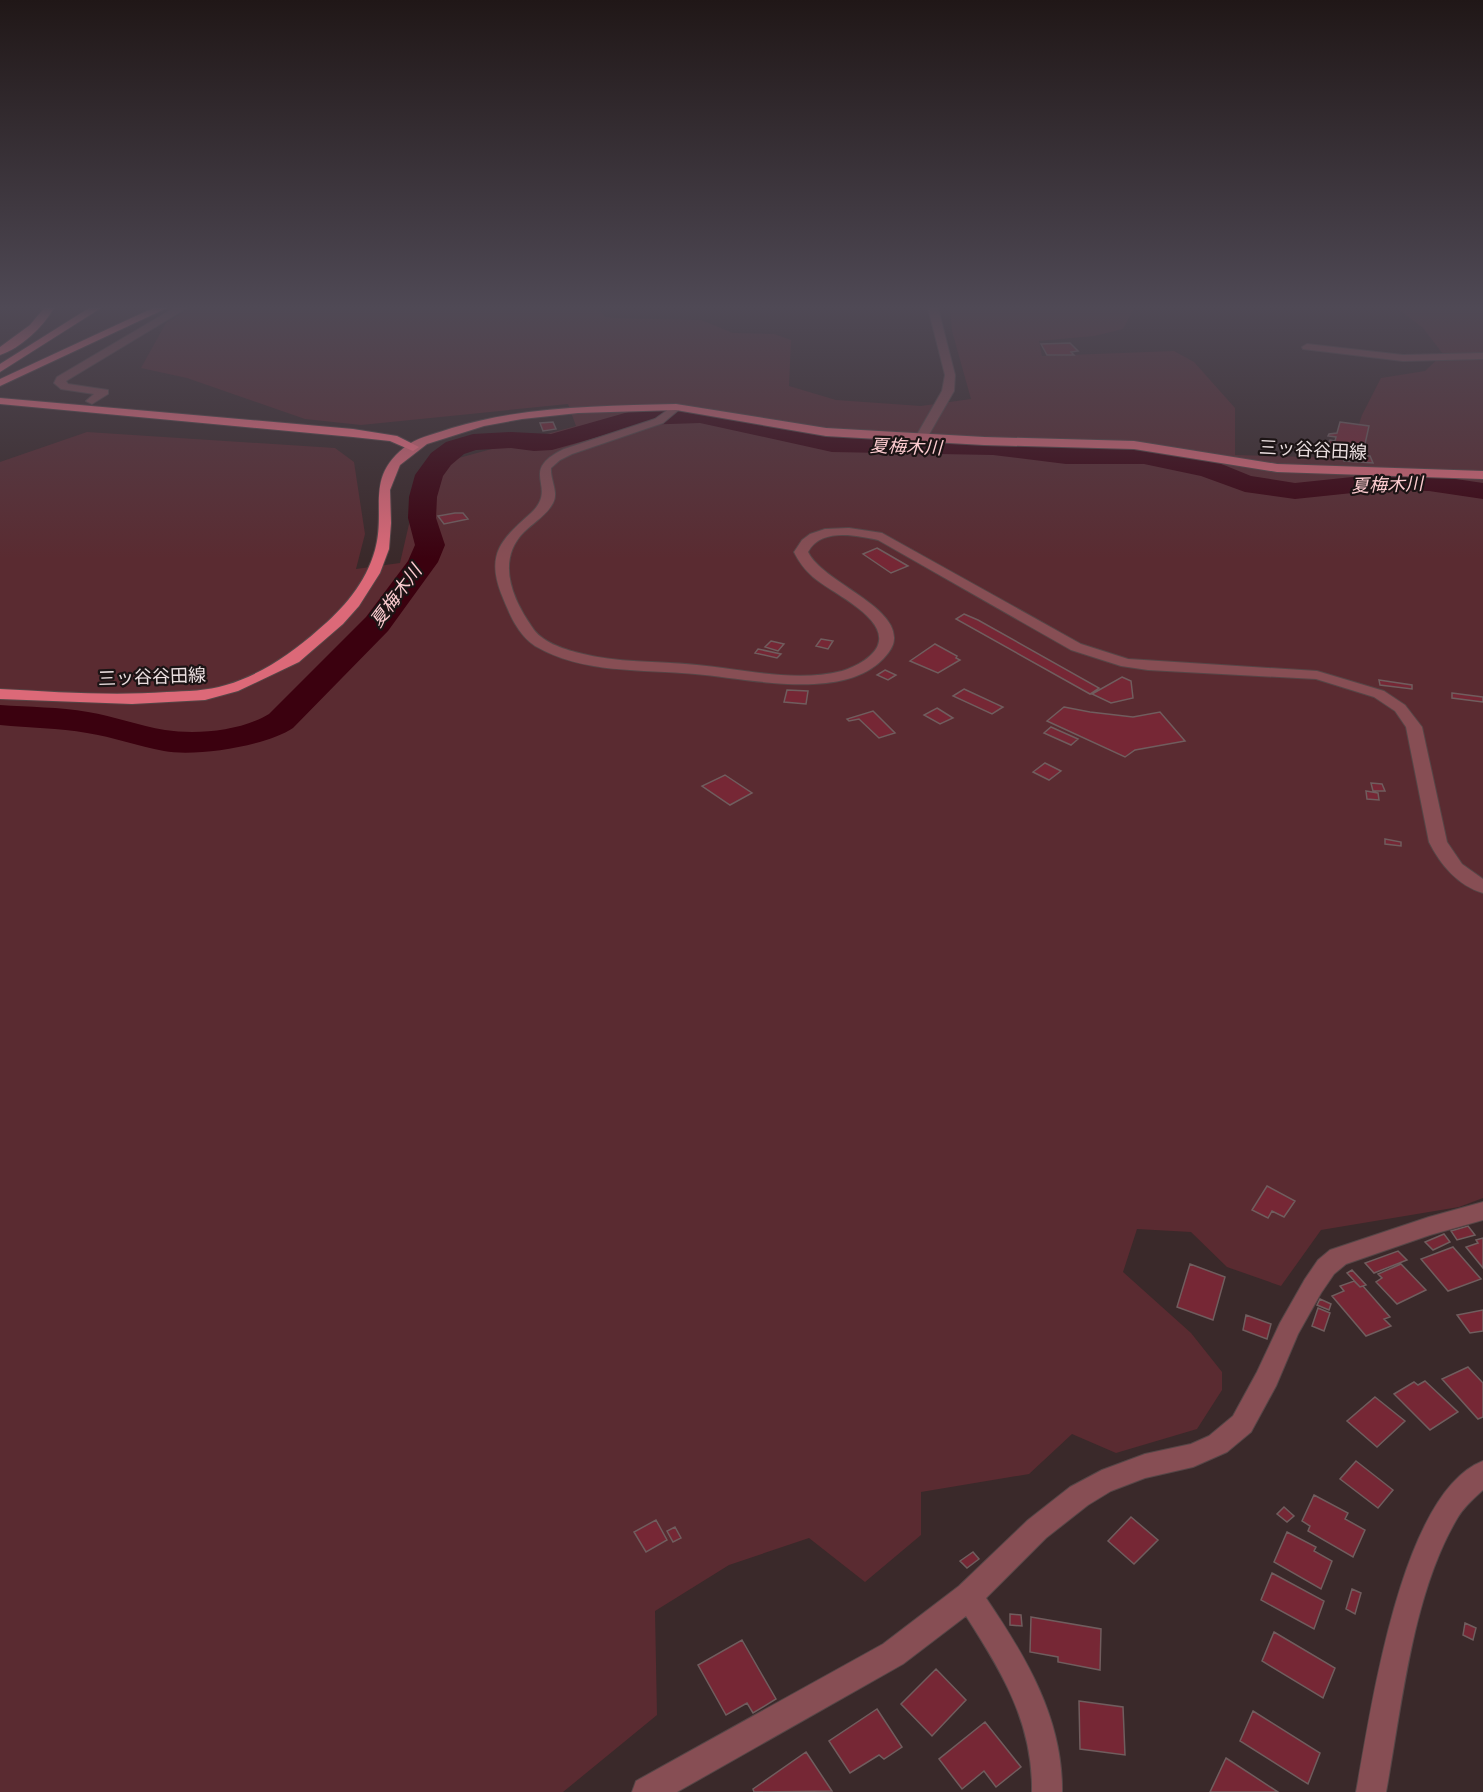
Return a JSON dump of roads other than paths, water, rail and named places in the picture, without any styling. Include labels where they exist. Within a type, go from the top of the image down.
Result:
[{"type":"highway","points":[[0,401],[353,433],[393,438],[413,447]]},
{"type":"highway","points":[[0,406],[413,447]]},
{"type":"main road","name":"三ッ谷谷田線","points":[[0,694],[132,699],[205,695],[233,688],[294,659],[338,621],[354,603],[373,573],[382,549],[385,523],[384,490],[394,464],[413,447],[451,432],[522,416],[578,410],[675,408],[704,410],[826,432],[921,438],[1134,445],[1277,468],[1483,475]]},
{"type":"street","points":[[92,401],[104,392],[101,392]]},
{"type":"street","points":[[921,438],[947,392]]},
{"type":"street","points":[[675,408],[661,421],[564,454],[548,463],[544,472],[550,497],[544,507],[507,542],[502,558],[501,574],[529,635],[549,647],[576,657],[618,664],[797,678],[830,678],[853,672],[881,652],[887,640],[883,623],[869,610],[812,569],[801,552],[803,546],[820,536],[843,531],[866,533],[890,540],[1076,647],[1101,656],[1148,666],[1317,675],[1379,694],[1400,708],[1414,727],[1438,842],[1445,858],[1471,881],[1483,887]]},
{"type":"street","points":[[647,1792],[893,1654],[969,1596],[1037,1529],[1079,1496],[1102,1482],[1145,1466],[1193,1455],[1218,1444],[1242,1424],[1267,1378],[1288,1330],[1313,1286],[1326,1267],[1338,1257],[1483,1211]]},
{"type":"street","points":[[1371,1792],[1404,1626],[1424,1562],[1449,1508],[1483,1473]]},
{"type":"street","points":[[969,1596],[1010,1659],[1031,1704],[1044,1751],[1047,1792]]},
{"type":"waterway","name":"夏梅木川","points":[[0,715],[87,722],[166,741],[193,742],[226,739],[270,728],[281,721],[377,624],[423,562],[430,545],[422,518],[423,497],[429,475],[441,459],[455,448],[473,442],[511,440],[534,443],[552,442],[639,417],[700,415],[832,444],[993,447],[1066,456],[1144,456],[1209,469],[1245,484],[1295,491],[1381,482],[1429,483],[1483,491]]}]
